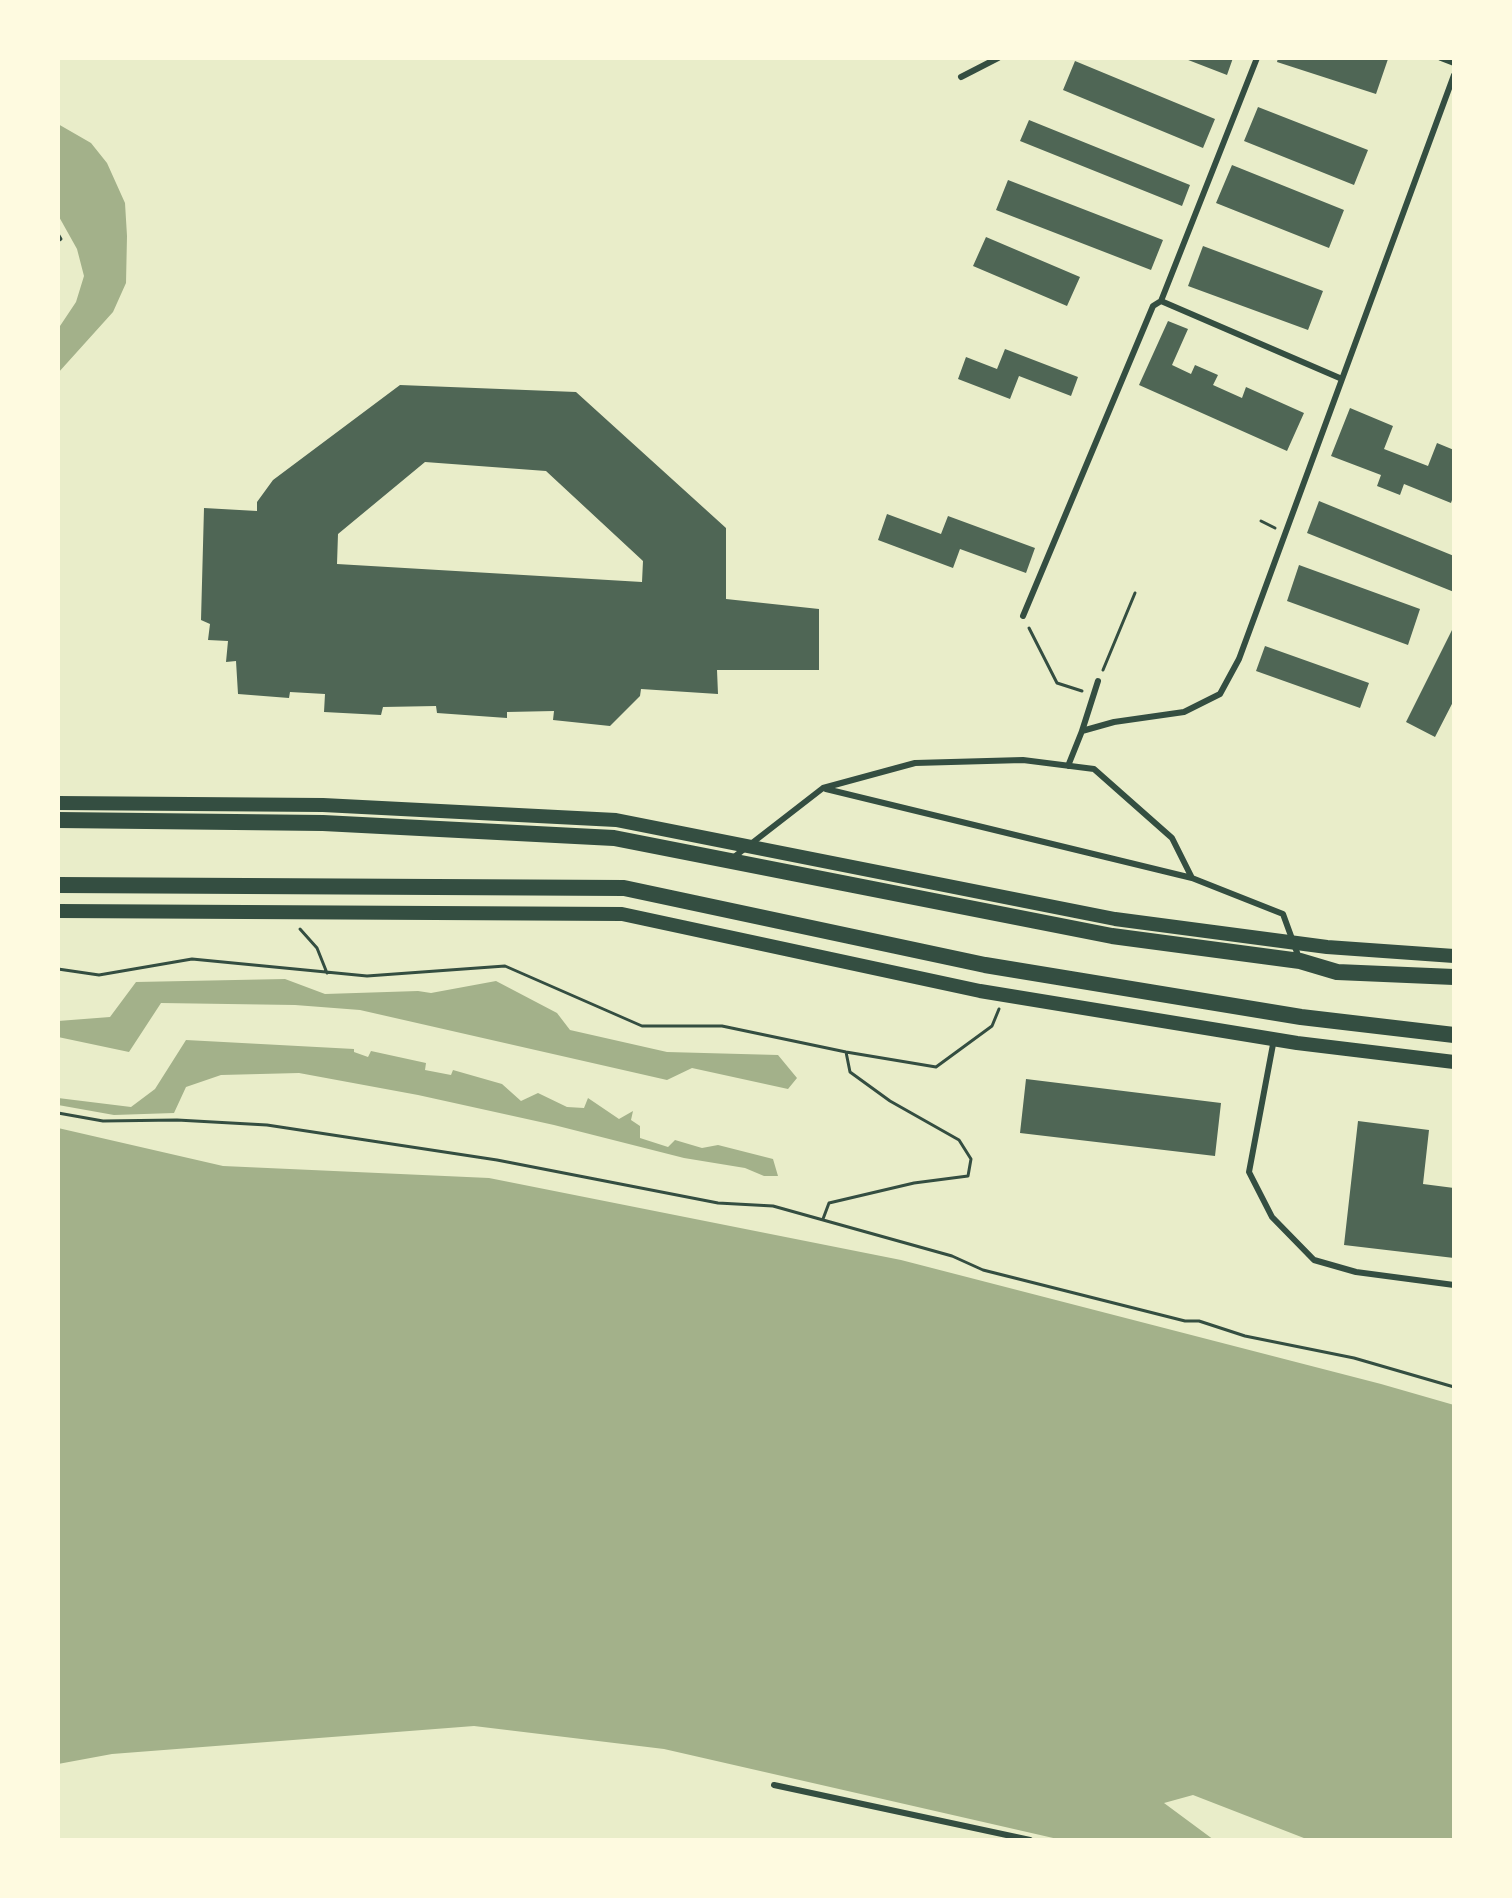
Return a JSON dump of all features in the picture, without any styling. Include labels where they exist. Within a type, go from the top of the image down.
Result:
[{"type":"main road","points":[[58,820],[323,823],[614,838],[1112,936],[1300,961],[1337,972],[1454,977]]},
{"type":"main road","points":[[58,885],[624,888],[985,965],[1301,1017],[1454,1035]]},
{"type":"street","points":[[58,803],[323,805],[616,820],[1115,919],[1294,943],[1454,956]]},
{"type":"street","points":[[58,911],[622,914],[1005,995],[1274,1039],[1454,1062]]},
{"type":"lane","points":[[961,77],[998,58]]},
{"type":"lane","points":[[1023,616],[1153,306],[1161,301],[1257,58]]},
{"type":"lane","points":[[1441,58],[1454,63]]},
{"type":"lane","points":[[1082,731],[1114,722],[1184,712],[1220,694],[1239,659],[1454,75]]},
{"type":"lane","points":[[1161,301],[1342,379]]},
{"type":"lane","points":[[1068,766],[1098,681]]},
{"type":"lane","points":[[730,861],[823,788],[915,763],[1023,760],[1094,769],[1172,838],[1192,878]]},
{"type":"lane","points":[[823,788],[1192,878],[1283,914],[1300,961]]},
{"type":"lane","points":[[1274,1039],[1249,1172],[1272,1217],[1314,1260],[1356,1272],[1454,1285]]},
{"type":"lane","points":[[774,1785],[1030,1840]]},
{"type":"path","points":[[58,234],[61,239],[58,241]]},
{"type":"path","points":[[1098,681],[1135,593]]},
{"type":"path","points":[[1023,616],[1057,683],[1094,695]]},
{"type":"path","points":[[289,913],[317,948],[327,973]]},
{"type":"path","points":[[58,969],[99,975],[192,959],[367,976],[505,966],[642,1026],[722,1026],[936,1067],[992,1026],[1005,995]]},
{"type":"path","points":[[823,1219],[829,1203],[914,1183],[968,1176],[971,1159],[959,1140],[890,1101],[850,1072],[846,1052]]},
{"type":"path","points":[[58,1113],[103,1121],[177,1120],[267,1125],[497,1160],[718,1203],[773,1206],[952,1256],[983,1270],[1185,1321],[1199,1321],[1245,1336],[1354,1358],[1454,1387]]},
{"type":"shaded area","points":[[58,124],[91,143],[107,163],[125,203],[127,236],[126,283],[113,312],[58,373],[58,329],[76,302],[84,276],[77,249],[58,215]]},
{"type":"shaded area","points":[[285,979],[325,994],[431,993],[496,981],[557,1013],[570,1030],[667,1052],[778,1055],[797,1078],[788,1089],[692,1068],[667,1080],[360,1010],[295,1005],[161,1003],[129,1052],[58,1037],[58,1021],[110,1017],[136,982]]},
{"type":"shaded area","points":[[186,1040],[354,1049],[354,1052],[368,1057],[371,1051],[426,1063],[425,1070],[451,1075],[453,1070],[502,1084],[521,1101],[538,1093],[567,1107],[584,1108],[588,1098],[619,1119],[633,1111],[631,1120],[640,1126],[640,1138],[668,1147],[675,1140],[702,1148],[718,1145],[773,1159],[778,1176],[764,1176],[745,1168],[684,1158],[418,1095],[299,1073],[221,1075],[186,1087],[174,1113],[114,1115],[58,1105],[58,1098],[131,1107],[155,1089]]},
{"type":"shaded area","points":[[58,1128],[223,1166],[489,1178],[901,1260],[1454,1405],[1454,1840],[1309,1840],[1193,1795],[1164,1803],[1214,1840],[1062,1840],[664,1749],[474,1726],[112,1754],[58,1764]]},
{"type":"building","points":[[1183,58],[1233,58],[1227,75]]},
{"type":"building","points":[[1278,58],[1388,59],[1376,94],[1277,62]]},
{"type":"building","points":[[1075,61],[1215,119],[1203,148],[1063,90]]},
{"type":"building","points":[[1258,107],[1368,150],[1354,185],[1244,141]]},
{"type":"building","points":[[1029,120],[1190,185],[1182,206],[1020,141]]},
{"type":"building","points":[[1232,165],[1344,210],[1329,248],[1216,203]]},
{"type":"building","points":[[1008,180],[1163,240],[1151,270],[996,210]]},
{"type":"building","points":[[986,237],[1080,277],[1067,306],[973,266]]},
{"type":"building","points":[[1203,246],[1323,291],[1308,330],[1188,286]]},
{"type":"building","points":[[1168,321],[1188,329],[1172,365],[1191,374],[1195,365],[1218,375],[1213,385],[1242,398],[1246,387],[1304,413],[1287,451],[1139,385]]},
{"type":"building","points":[[1005,349],[1078,377],[1071,396],[1019,376],[1010,399],[958,379],[966,357],[997,369]]},
{"type":"building","points":[[400,385],[576,392],[726,528],[726,599],[819,609],[819,670],[717,670],[718,694],[641,689],[640,696],[610,726],[553,720],[554,711],[507,712],[507,718],[437,713],[436,706],[383,707],[381,715],[324,712],[325,694],[290,692],[289,698],[238,694],[236,661],[226,662],[228,641],[208,640],[210,624],[201,620],[204,508],[257,511],[257,502],[273,480]],"holes":[[[425,462],[546,471],[643,561],[642,582],[337,564],[338,534]]]},
{"type":"building","points":[[1350,408],[1393,426],[1384,449],[1428,466],[1437,443],[1454,450],[1454,494],[1451,503],[1404,484],[1400,495],[1377,486],[1381,475],[1331,456]]},
{"type":"building","points":[[1319,501],[1454,556],[1454,592],[1307,533]]},
{"type":"building","points":[[887,514],[941,534],[948,516],[1035,548],[1026,573],[960,549],[953,568],[878,540]]},
{"type":"building","points":[[1299,565],[1420,609],[1408,645],[1287,601]]},
{"type":"building","points":[[1454,626],[1454,700],[1435,737],[1406,722]]},
{"type":"building","points":[[1265,646],[1369,683],[1360,708],[1256,671]]},
{"type":"building","points":[[1026,1079],[1221,1103],[1215,1156],[1020,1133]]},
{"type":"building","points":[[1358,1121],[1429,1130],[1423,1184],[1454,1188],[1454,1258],[1344,1245]]}]
